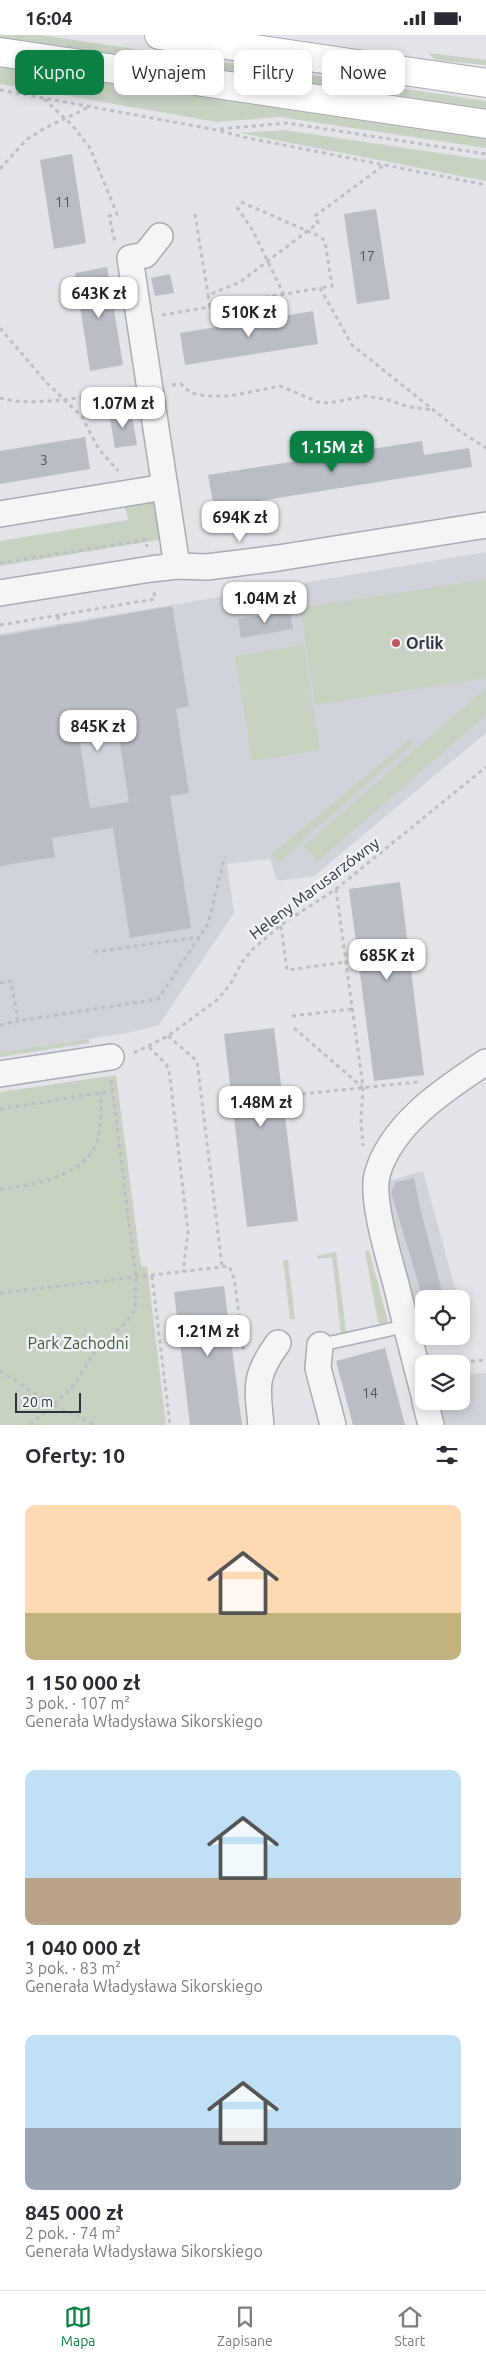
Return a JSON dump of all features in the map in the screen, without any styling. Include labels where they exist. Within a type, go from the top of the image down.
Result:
[{"type":"main road","points":[[159,35],[486,83]]},
{"type":"main road","points":[[0,51],[486,124]]},
{"type":"street","points":[[160,236],[146,255],[130,258],[177,566]]},
{"type":"street","points":[[0,514],[165,487]]},
{"type":"street","points":[[0,593],[177,566],[206,567],[278,559],[486,525]]},
{"type":"street","points":[[0,1074],[110,1058]]},
{"type":"street","points":[[415,1360],[380,1221],[377,1177],[388,1150],[399,1133],[439,1097],[486,1062]]},
{"type":"street","points":[[261,1425],[257,1385],[260,1374],[278,1343]]},
{"type":"street","points":[[320,1345],[318,1368],[333,1425]]},
{"type":"street","points":[[427,1410],[431,1425]]},
{"type":"lane","points":[[320,1345],[406,1326]]},
{"type":"path","points":[[0,90],[217,130],[243,137],[486,185]]},
{"type":"path","points":[[44,99],[66,119],[90,148],[116,214],[109,216],[120,259],[130,258]]},
{"type":"path","points":[[0,169],[26,140],[45,128],[92,106]]},
{"type":"path","points":[[217,130],[287,123],[486,154]]},
{"type":"path","points":[[208,295],[240,282],[318,223],[315,216],[384,165]]},
{"type":"path","points":[[140,319],[332,286],[325,241],[307,230],[241,202]]},
{"type":"path","points":[[237,207],[253,231],[284,295]]},
{"type":"path","points":[[195,214],[210,307]]},
{"type":"path","points":[[320,289],[352,345],[461,432],[486,447]]},
{"type":"path","points":[[0,328],[44,381],[82,417],[98,448],[122,475]]},
{"type":"path","points":[[0,398],[12,402],[65,399],[181,384],[191,393],[207,396],[230,396],[280,386],[318,402],[329,403],[366,396],[433,410]]},
{"type":"path","points":[[0,563],[146,540],[148,553]]},
{"type":"path","points":[[0,625],[155,599],[153,586]]},
{"type":"path","points":[[58,616],[59,625]]},
{"type":"path","name":"Heleny Marusarzówny","points":[[110,1058],[131,1054],[149,1047],[168,1036],[218,1000],[230,985],[242,962],[281,925],[336,889],[486,767]]},
{"type":"path","points":[[0,1025],[158,999],[208,924],[225,856]]},
{"type":"path","points":[[336,889],[363,1087],[361,1121],[363,1148]]},
{"type":"path","points":[[281,925],[286,970],[346,962]]},
{"type":"path","points":[[94,952],[200,937]]},
{"type":"path","points":[[0,983],[12,981],[18,1021]]},
{"type":"path","points":[[292,1016],[352,1009]]},
{"type":"path","points":[[294,1028],[363,1087]]},
{"type":"path","points":[[168,1036],[197,1061],[222,1266]]},
{"type":"path","points":[[149,1047],[166,1064],[168,1070],[188,1232],[183,1272]]},
{"type":"path","points":[[30,1425],[78,1381],[100,1346],[126,1322],[134,1310],[136,1278],[110,1058]]},
{"type":"path","points":[[302,1094],[420,1081]]},
{"type":"path","points":[[0,1109],[113,1091]]},
{"type":"path","points":[[0,1189],[25,1187],[60,1175],[79,1164],[93,1150],[99,1125],[101,1093]]},
{"type":"path","points":[[0,1293],[229,1266],[234,1278],[244,1358]]},
{"type":"path","points":[[152,1276],[170,1425]]},
{"type":"path","points":[[470,1361],[486,1360]]},
{"type":"path","points":[[0,1371],[54,1405],[94,1425]]},
{"type":"shaded area","points":[[486,552],[486,733],[314,876],[277,881],[270,859],[227,864],[234,913],[159,1025],[127,1033],[0,1052],[0,634]]},
{"type":"shaded area","points":[[423,1171],[456,1290],[415,1290],[415,1305],[385,1191],[388,1181]]},
{"type":"shaded area","points":[[486,1373],[486,1425],[443,1425],[439,1410],[470,1410],[470,1374]]},
{"type":"green space","points":[[0,35],[41,35],[142,50],[114,50],[114,55],[104,54],[104,50],[80,50],[0,38]]},
{"type":"green space","points":[[428,53],[486,60],[486,65],[435,60]]},
{"type":"green space","points":[[224,62],[234,64],[234,73],[224,72]]},
{"type":"green space","points":[[0,63],[15,65],[15,87],[0,84]]},
{"type":"green space","points":[[312,75],[322,77],[322,86],[312,85]]},
{"type":"green space","points":[[104,79],[114,80],[114,95],[210,95],[486,137],[486,148],[280,117],[217,122],[63,95],[104,95]]},
{"type":"green space","points":[[405,89],[486,101],[486,111],[379,95],[405,95]]},
{"type":"green space","points":[[284,130],[486,160],[486,181],[240,133]]},
{"type":"green space","points":[[153,501],[158,505],[162,538],[158,540],[0,566],[0,541],[128,520],[125,506]]},
{"type":"green space","name":"Orlik","points":[[486,579],[486,678],[315,705],[300,608]]},
{"type":"green space","points":[[304,645],[320,750],[252,761],[235,656]]},
{"type":"green space","points":[[486,688],[486,715],[317,862],[304,846]]},
{"type":"green space","points":[[410,739],[414,743],[279,862],[272,854]]},
{"type":"green space","points":[[89,1039],[89,1043],[0,1057],[0,1052]]},
{"type":"green space","name":"Park Zachodni","points":[[116,1075],[141,1266],[147,1266],[166,1425],[0,1425],[0,1092]]},
{"type":"green space","points":[[369,1250],[388,1322],[381,1324],[378,1322],[365,1251]]},
{"type":"green space","points":[[336,1252],[346,1331],[363,1330],[341,1334],[332,1257],[318,1259],[317,1256]]},
{"type":"green space","points":[[283,1260],[288,1260],[295,1319],[290,1319]]},
{"type":"building","points":[[72,154],[86,243],[54,249],[40,160]]},
{"type":"building","points":[[376,209],[390,299],[357,304],[344,214]]},
{"type":"building","points":[[107,267],[123,365],[90,371],[75,273]]},
{"type":"building","points":[[170,274],[174,293],[155,296],[151,278]]},
{"type":"building","points":[[313,311],[318,344],[185,365],[180,333]]},
{"type":"building","points":[[131,409],[137,445],[115,448],[109,412]]},
{"type":"building","points":[[85,437],[90,469],[0,484],[0,451]]},
{"type":"building","points":[[422,441],[424,455],[469,448],[472,467],[214,508],[208,475]]},
{"type":"building","points":[[172,606],[189,706],[176,709],[189,793],[170,796],[191,928],[130,938],[113,828],[52,838],[55,857],[0,866],[0,636]],"holes":[[[119,737],[129,802],[90,808],[80,743]]]},
{"type":"building","points":[[290,611],[293,629],[241,638],[238,619]]},
{"type":"building","points":[[400,882],[424,1075],[374,1081],[349,889]]},
{"type":"building","points":[[274,1028],[298,1221],[247,1227],[224,1034]]},
{"type":"building","points":[[414,1178],[442,1290],[420,1290],[391,1192],[396,1182]]},
{"type":"building","points":[[224,1286],[242,1425],[190,1425],[174,1292]]},
{"type":"building","points":[[385,1348],[405,1425],[353,1425],[336,1361]]},
{"type":"place","name":"Orlik","points":[[396,643]]}]
